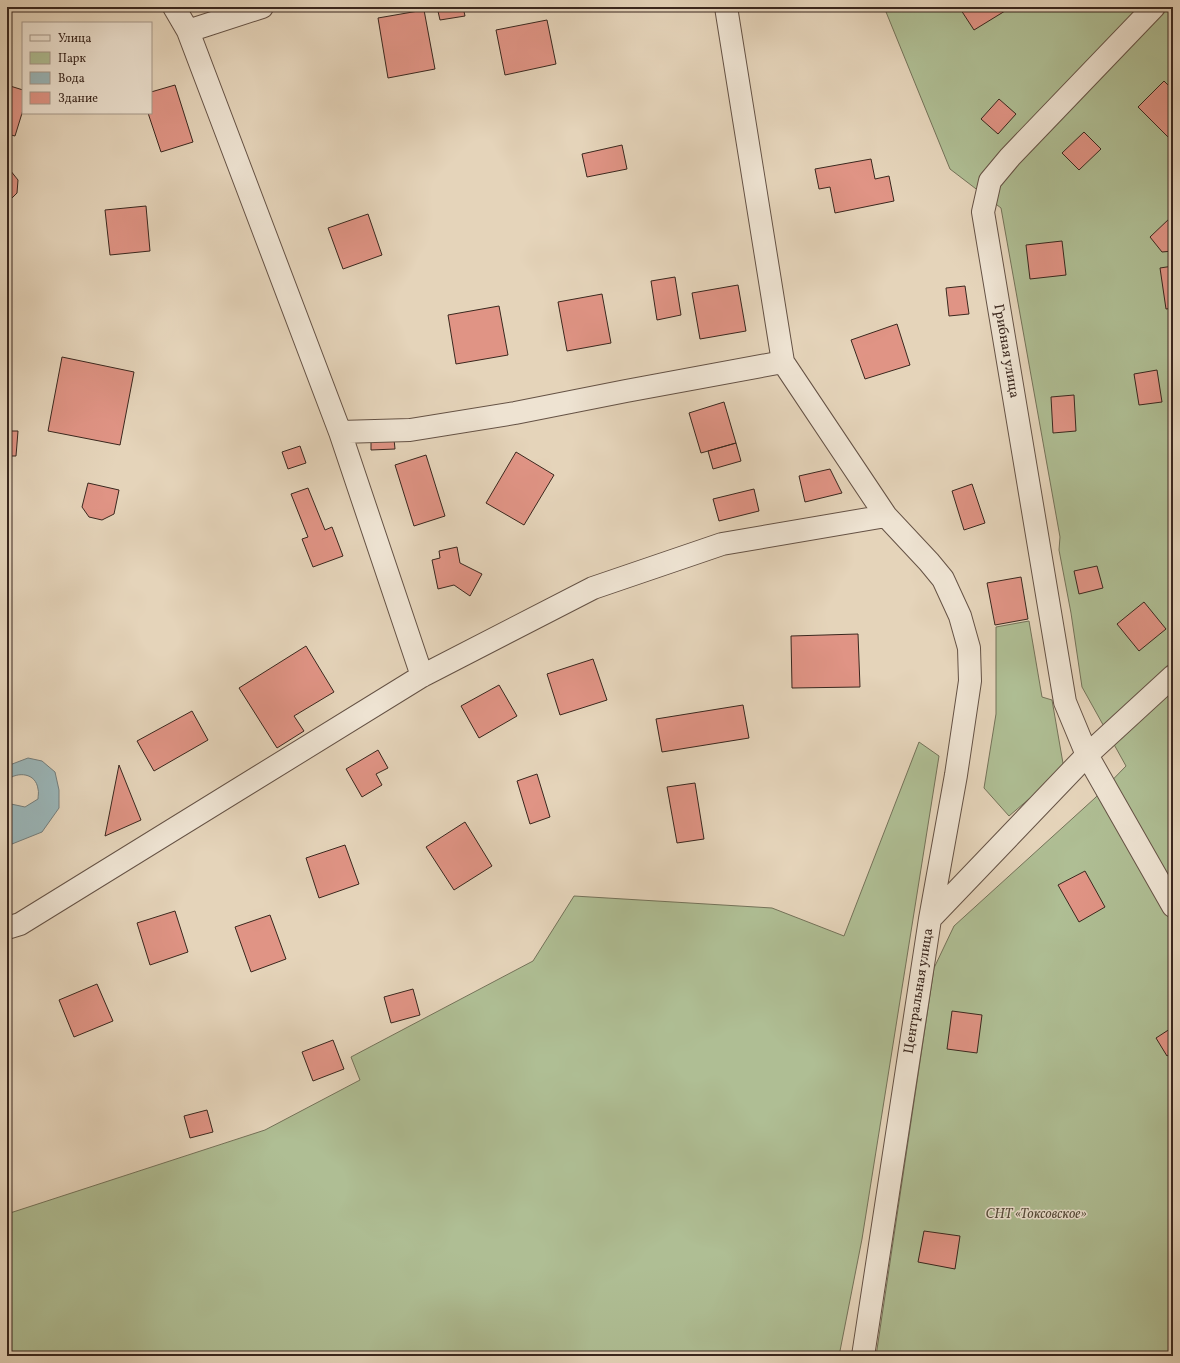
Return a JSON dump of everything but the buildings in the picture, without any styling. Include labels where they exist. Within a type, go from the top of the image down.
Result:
[{"type":"street","points":[[174,7],[188,31],[340,432],[422,676]]},
{"type":"street","points":[[188,31],[262,7]]},
{"type":"street","points":[[726,7],[783,362],[886,516],[943,579],[960,616],[969,648],[970,681],[956,775],[930,918]]},
{"type":"street","name":"Грибная улица","points":[[1154,7],[1010,157],[990,181],[983,212],[1065,702],[1087,755],[1173,906]]},
{"type":"street","points":[[340,432],[410,430],[515,413],[783,362]]},
{"type":"street","points":[[7,928],[20,924],[422,676],[593,588],[722,544],[886,516]]},
{"type":"street","name":"Центральная улица","points":[[863,1356],[930,918],[1087,755],[1173,676]]},
{"type":"green space","name":"СНТ «Токсовское»","points":[[884,7],[1173,7],[1173,1356],[876,1356],[934,968],[954,926],[1095,798],[1126,766],[1082,687],[1071,613],[1059,550],[1060,537],[1001,208],[950,169]]},
{"type":"green space","points":[[1029,621],[1042,697],[1052,700],[1064,769],[1009,816],[984,788],[996,714],[996,627]]},
{"type":"green space","points":[[919,742],[939,756],[862,1239],[839,1356],[7,1356],[7,1214],[265,1130],[360,1080],[351,1057],[533,961],[574,896],[772,908],[844,936]]},
{"type":"water","points":[[28,758],[42,761],[55,772],[59,790],[59,808],[42,832],[7,846],[7,799],[11,804],[25,807],[38,799],[37,784],[30,777],[26,775],[16,775],[7,780],[7,766]]}]
